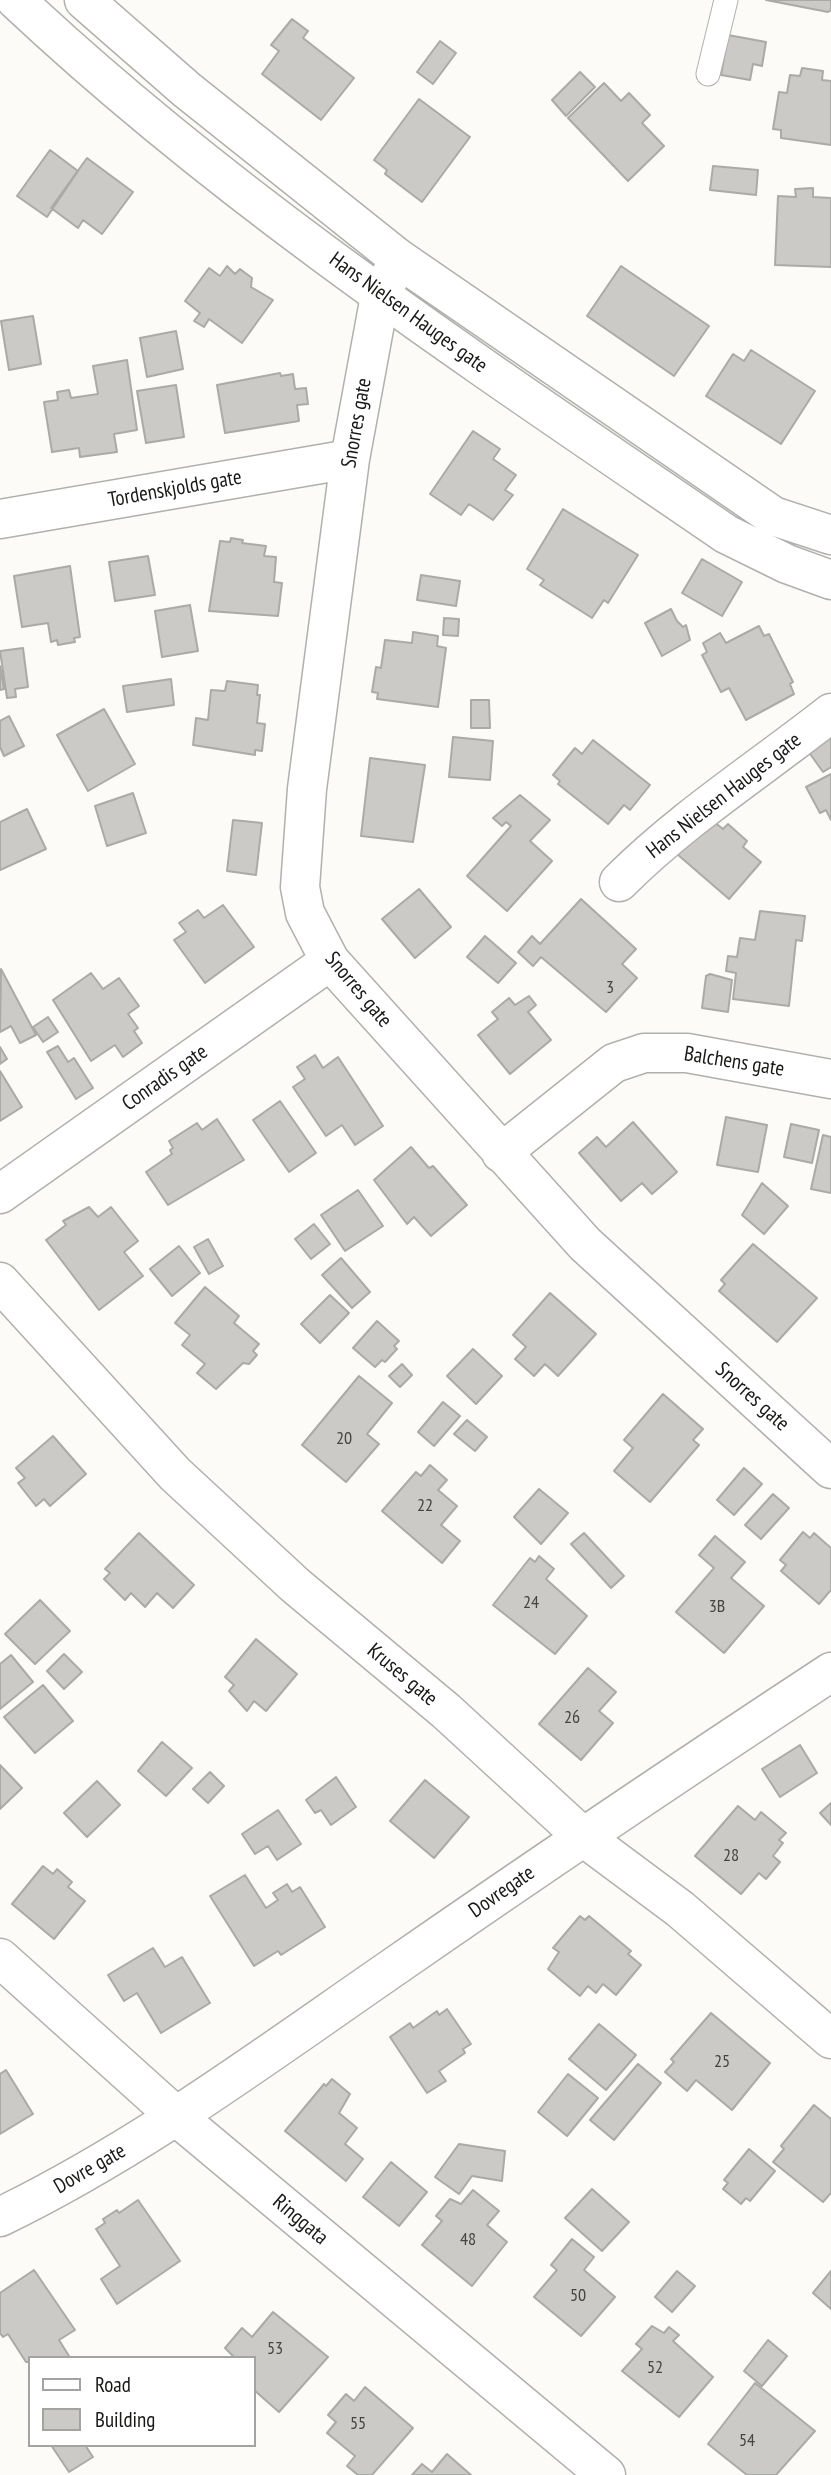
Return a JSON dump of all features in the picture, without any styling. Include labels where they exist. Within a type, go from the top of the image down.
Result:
[{"type":"street","name":"Hans Nielsen Hauges gate","points":[[16,0],[156,123],[380,296],[726,534],[787,564],[831,580]]},
{"type":"street","name":"Hans Nielsen Hauges gate","points":[[84,0],[187,90],[399,259],[773,516],[831,535]]},
{"type":"street","name":"Snorres gate","points":[[399,259],[380,296],[351,459],[307,789],[299,887],[305,913],[330,961],[585,1244],[831,1469]]},
{"type":"street","name":"Tordenskjolds gate","points":[[0,519],[351,459]]},
{"type":"street","name":"Hans Nielsen Hauges gate","points":[[619,882],[654,846],[690,817],[765,765],[831,713]]},
{"type":"street","name":"Conradis gate","points":[[0,1194],[330,961]]},
{"type":"street","name":"Balchens gate","points":[[501,1153],[614,1063],[644,1053],[687,1052],[831,1079]]},
{"type":"street","name":"Kruses gate","points":[[0,1282],[175,1474],[295,1585],[446,1711],[582,1836],[680,1909],[831,2039]]},
{"type":"street","name":"Dovregate","points":[[177,2117],[582,1836],[831,1672]]},
{"type":"street","name":"Ringgata","points":[[0,1958],[177,2117],[606,2475]]},
{"type":"street","name":"Dovre gate","points":[[0,2217],[53,2191],[177,2117]]},
{"type":"lane","points":[[49,29],[76,0]]},
{"type":"lane","points":[[708,74],[726,0]]},
{"type":"building","points":[[766,0],[831,0],[831,10],[828,12]]},
{"type":"building","points":[[292,19],[308,31],[303,38],[354,78],[321,120],[262,74],[279,51],[271,45]]},
{"type":"building","points":[[728,35],[766,42],[762,66],[753,64],[750,80],[721,75]]},
{"type":"building","points":[[440,41],[456,53],[433,84],[417,72]]},
{"type":"building","points":[[802,68],[823,71],[822,80],[831,81],[831,145],[781,138],[781,130],[773,129],[779,92],[787,93],[790,75],[800,76]]},
{"type":"building","points":[[580,72],[595,87],[566,116],[552,100]]},
{"type":"building","points":[[604,83],[621,101],[629,93],[650,115],[642,123],[664,146],[628,181],[568,118]]},
{"type":"building","points":[[419,99],[470,137],[422,202],[385,174],[387,170],[374,160]]},
{"type":"building","points":[[50,150],[78,171],[47,217],[17,196]]},
{"type":"building","points":[[87,158],[133,192],[102,234],[83,220],[78,228],[51,208]]},
{"type":"building","points":[[713,166],[758,170],[756,195],[710,190]]},
{"type":"building","points":[[813,188],[813,197],[831,198],[831,267],[775,265],[778,196],[796,197],[795,189]]},
{"type":"building","points":[[227,266],[235,274],[240,269],[252,278],[251,287],[273,300],[242,343],[209,319],[204,327],[194,321],[200,313],[185,301],[209,268],[220,276]]},
{"type":"building","points":[[621,266],[709,326],[674,376],[587,316]]},
{"type":"building","points":[[33,316],[41,364],[9,370],[1,321]]},
{"type":"building","points":[[176,331],[183,369],[147,377],[140,338]]},
{"type":"building","points":[[751,350],[815,391],[781,444],[706,396],[733,354],[744,361]]},
{"type":"building","points":[[127,360],[137,430],[114,434],[117,452],[80,457],[79,448],[52,452],[44,402],[58,400],[57,392],[69,390],[71,398],[98,394],[93,366]]},
{"type":"building","points":[[280,373],[281,376],[293,374],[295,389],[306,388],[308,404],[297,405],[299,421],[225,433],[217,385]]},
{"type":"building","points":[[176,385],[184,437],[146,443],[137,391]]},
{"type":"building","points":[[473,431],[500,449],[493,459],[516,475],[505,490],[513,495],[493,520],[469,504],[461,515],[430,494]]},
{"type":"building","points":[[563,509],[638,555],[608,603],[604,600],[592,618],[540,585],[544,580],[527,569]]},
{"type":"building","points":[[231,538],[243,540],[242,543],[266,546],[264,556],[276,557],[274,582],[282,583],[278,616],[209,611],[220,541],[230,542]]},
{"type":"building","points":[[148,556],[155,595],[115,601],[109,562]]},
{"type":"building","points":[[702,559],[742,582],[722,616],[682,593]]},
{"type":"building","points":[[70,566],[80,637],[74,638],[75,642],[58,645],[57,640],[51,642],[48,623],[22,627],[14,576]]},
{"type":"building","points":[[421,575],[460,581],[456,606],[417,600]]},
{"type":"building","points":[[190,605],[198,651],[162,657],[155,611]]},
{"type":"building","points":[[671,609],[677,621],[683,627],[686,625],[690,640],[662,656],[645,623]]},
{"type":"building","points":[[444,618],[459,619],[458,636],[443,635]]},
{"type":"building","points":[[759,626],[764,636],[769,634],[793,682],[790,684],[794,694],[746,720],[729,688],[721,692],[702,655],[707,652],[703,643],[720,633],[726,643]]},
{"type":"building","points":[[413,632],[438,636],[437,646],[446,648],[438,707],[377,699],[378,693],[372,692],[376,667],[381,668],[385,640],[412,643]]},
{"type":"building","points":[[23,648],[28,687],[15,689],[16,697],[7,698],[0,651]]},
{"type":"building","points":[[0,666],[4,689],[0,690]]},
{"type":"building","points":[[171,679],[174,705],[127,712],[123,686]]},
{"type":"building","points":[[227,681],[258,685],[257,695],[260,695],[257,723],[265,724],[262,751],[255,750],[255,755],[193,745],[196,718],[208,720],[211,690],[225,691]]},
{"type":"building","points":[[471,700],[489,700],[490,728],[471,728]]},
{"type":"building","points":[[104,709],[135,764],[88,791],[57,735]]},
{"type":"building","points":[[9,716],[24,746],[4,756],[0,747],[0,721]]},
{"type":"building","points":[[831,724],[831,767],[823,772],[803,744]]},
{"type":"building","points":[[453,737],[493,741],[490,780],[449,777]]},
{"type":"building","points":[[593,740],[650,785],[630,810],[624,805],[608,824],[558,784],[560,781],[553,775],[575,748],[582,754]]},
{"type":"building","points":[[370,758],[425,765],[413,842],[361,836]]},
{"type":"building","points":[[831,774],[831,820],[826,810],[820,813],[806,787]]},
{"type":"building","points":[[133,793],[146,833],[107,846],[95,806]]},
{"type":"building","points":[[520,795],[550,820],[530,841],[552,861],[507,911],[467,876],[511,826],[506,822],[502,826],[493,818]]},
{"type":"building","points":[[27,809],[46,849],[0,870],[0,822]]},
{"type":"building","points":[[709,818],[723,829],[728,824],[747,841],[743,847],[761,862],[729,899],[677,854]]},
{"type":"building","points":[[233,820],[262,823],[256,875],[227,871]]},
{"type":"building","points":[[419,889],[451,927],[415,958],[382,919]]},
{"type":"building","points":[[581,899],[636,949],[622,964],[637,978],[606,1012],[541,957],[533,966],[518,952],[532,936],[540,944]]},
{"type":"building","points":[[223,905],[254,947],[205,983],[174,940],[186,932],[179,923],[198,910],[204,918]]},
{"type":"building","points":[[760,911],[805,916],[802,941],[796,940],[789,1006],[733,999],[736,973],[726,971],[728,956],[737,957],[740,938],[755,940]]},
{"type":"building","points":[[485,936],[516,963],[498,983],[467,957]]},
{"type":"building","points":[[1,969],[36,1035],[20,1043],[11,1026],[0,1032]]},
{"type":"building","points":[[91,973],[103,989],[119,978],[139,1006],[128,1014],[138,1028],[134,1031],[142,1043],[123,1057],[115,1045],[91,1061],[53,1000]]},
{"type":"building","points":[[710,974],[732,980],[728,1012],[702,1008],[706,976]]},
{"type":"building","points":[[529,996],[536,1005],[528,1012],[551,1040],[510,1074],[478,1035],[498,1019],[492,1012],[509,998],[515,1005]]},
{"type":"building","points":[[48,1017],[58,1032],[43,1042],[33,1027]]},
{"type":"building","points":[[58,1046],[68,1062],[74,1058],[93,1088],[76,1099],[47,1052]]},
{"type":"building","points":[[0,1047],[7,1059],[0,1064]]},
{"type":"building","points":[[315,1055],[323,1068],[338,1057],[383,1126],[355,1145],[342,1125],[326,1136],[293,1087],[305,1079],[297,1067]]},
{"type":"building","points":[[0,1071],[22,1107],[0,1121]]},
{"type":"building","points":[[280,1101],[316,1153],[289,1172],[253,1120]]},
{"type":"building","points":[[726,1117],[767,1125],[758,1172],[717,1165]]},
{"type":"building","points":[[217,1119],[244,1160],[168,1205],[146,1172],[172,1154],[170,1150],[173,1148],[169,1141],[197,1123],[202,1130]]},
{"type":"building","points":[[633,1122],[677,1172],[652,1194],[642,1183],[621,1201],[579,1153],[597,1137],[606,1147]]},
{"type":"building","points":[[791,1124],[819,1130],[812,1163],[784,1157]]},
{"type":"building","points":[[823,1135],[831,1137],[831,1193],[811,1189]]},
{"type":"building","points":[[411,1147],[429,1168],[433,1166],[467,1205],[431,1236],[414,1217],[407,1224],[374,1180]]},
{"type":"building","points":[[762,1183],[788,1206],[764,1234],[742,1215]]},
{"type":"building","points":[[358,1190],[383,1226],[345,1251],[321,1215]]},
{"type":"building","points":[[89,1207],[98,1217],[111,1207],[138,1241],[124,1252],[143,1276],[99,1310],[46,1240],[66,1225],[63,1221]]},
{"type":"building","points":[[314,1224],[330,1244],[311,1259],[295,1239]]},
{"type":"building","points":[[208,1239],[223,1266],[209,1274],[194,1247]]},
{"type":"building","points":[[753,1244],[817,1298],[777,1342],[719,1291],[725,1284],[721,1280]]},
{"type":"building","points":[[179,1246],[200,1273],[172,1296],[150,1269]]},
{"type":"building","points":[[341,1258],[370,1292],[352,1308],[322,1275]]},
{"type":"building","points":[[205,1287],[239,1316],[234,1323],[259,1344],[253,1351],[257,1355],[249,1364],[243,1363],[216,1389],[197,1373],[205,1364],[182,1345],[190,1335],[175,1323]]},
{"type":"building","points":[[550,1293],[596,1334],[558,1376],[545,1364],[534,1376],[515,1359],[526,1347],[513,1335]]},
{"type":"building","points":[[330,1295],[349,1313],[320,1343],[301,1324]]},
{"type":"building","points":[[377,1321],[399,1341],[394,1346],[397,1349],[385,1362],[382,1360],[375,1367],[353,1348]]},
{"type":"building","points":[[473,1349],[502,1376],[476,1404],[447,1376]]},
{"type":"building","points":[[402,1364],[412,1375],[400,1387],[389,1376]]},
{"type":"building","points":[[359,1376],[392,1403],[367,1434],[379,1444],[346,1482],[302,1445]]},
{"type":"building","points":[[663,1394],[703,1429],[693,1440],[699,1445],[650,1502],[614,1471],[633,1448],[624,1440]]},
{"type":"building","points":[[443,1402],[460,1416],[434,1446],[418,1432]]},
{"type":"building","points":[[467,1420],[487,1437],[475,1451],[454,1434]]},
{"type":"building","points":[[53,1436],[86,1474],[50,1506],[44,1499],[36,1506],[18,1483],[25,1478],[16,1468]]},
{"type":"building","points":[[430,1465],[447,1480],[438,1490],[457,1506],[441,1525],[460,1541],[442,1563],[382,1511],[416,1472],[421,1476]]},
{"type":"building","points":[[744,1468],[762,1484],[734,1515],[717,1500]]},
{"type":"building","points":[[539,1489],[568,1513],[541,1544],[514,1517]]},
{"type":"building","points":[[773,1494],[789,1508],[761,1539],[745,1525]]},
{"type":"building","points":[[803,1532],[810,1538],[814,1533],[831,1548],[831,1590],[819,1604],[781,1571],[786,1565],[780,1560]]},
{"type":"building","points":[[139,1533],[194,1585],[173,1608],[157,1593],[145,1607],[131,1593],[125,1600],[104,1579],[110,1573],[105,1569]]},
{"type":"building","points":[[584,1533],[624,1576],[611,1588],[571,1544]]},
{"type":"building","points":[[715,1536],[745,1562],[731,1578],[764,1606],[724,1653],[676,1612],[714,1568],[699,1555]]},
{"type":"building","points":[[539,1556],[554,1569],[546,1579],[587,1616],[555,1654],[493,1605],[530,1558],[535,1562]]},
{"type":"building","points":[[40,1600],[70,1631],[35,1664],[5,1634]]},
{"type":"building","points":[[256,1639],[297,1674],[266,1711],[254,1701],[247,1711],[229,1691],[234,1685],[225,1677]]},
{"type":"building","points":[[64,1654],[82,1672],[64,1689],[47,1671]]},
{"type":"building","points":[[11,1655],[33,1682],[0,1709],[0,1664]]},
{"type":"building","points":[[588,1668],[616,1692],[599,1711],[613,1723],[581,1760],[539,1724]]},
{"type":"building","points":[[43,1685],[73,1721],[35,1753],[4,1717]]},
{"type":"building","points":[[162,1742],[192,1768],[166,1796],[138,1771]]},
{"type":"building","points":[[800,1745],[817,1773],[780,1797],[762,1769]]},
{"type":"building","points":[[0,1765],[22,1788],[0,1809]]},
{"type":"building","points":[[210,1772],[224,1786],[208,1803],[193,1789]]},
{"type":"building","points":[[336,1777],[356,1807],[331,1825],[321,1810],[315,1813],[306,1800]]},
{"type":"building","points":[[425,1780],[469,1817],[434,1858],[390,1821]]},
{"type":"building","points":[[97,1781],[120,1805],[87,1837],[64,1813]]},
{"type":"building","points":[[831,1803],[831,1825],[820,1813]]},
{"type":"building","points":[[738,1806],[755,1820],[761,1812],[786,1833],[779,1840],[783,1843],[773,1856],[780,1862],[766,1879],[759,1873],[741,1894],[695,1856]]},
{"type":"building","points":[[278,1810],[301,1844],[277,1860],[268,1846],[255,1854],[242,1834]]},
{"type":"building","points":[[43,1866],[53,1874],[57,1869],[72,1882],[68,1887],[85,1901],[54,1939],[12,1904]]},
{"type":"building","points":[[245,1875],[266,1908],[278,1900],[273,1893],[287,1884],[292,1892],[300,1887],[325,1927],[281,1955],[278,1951],[254,1966],[210,1896]]},
{"type":"building","points":[[580,1916],[585,1920],[589,1916],[631,1951],[628,1954],[641,1965],[616,1995],[603,1984],[596,1993],[588,1986],[580,1996],[548,1969],[559,1952],[553,1948]]},
{"type":"building","points":[[153,1948],[165,1967],[182,1957],[210,2003],[161,2033],[137,1993],[124,2001],[108,1975]]},
{"type":"building","points":[[447,2009],[471,2044],[463,2049],[465,2053],[439,2071],[446,2081],[427,2093],[390,2037],[410,2023],[413,2028],[437,2011],[439,2015]]},
{"type":"building","points":[[711,2013],[770,2063],[732,2110],[696,2080],[687,2091],[665,2072],[674,2062],[671,2059]]},
{"type":"building","points":[[599,2024],[636,2055],[606,2090],[569,2059]]},
{"type":"building","points":[[638,2064],[661,2083],[614,2140],[590,2120]]},
{"type":"building","points":[[6,2070],[33,2114],[0,2134],[0,2074]]},
{"type":"building","points":[[568,2074],[598,2098],[567,2136],[538,2112]]},
{"type":"building","points":[[332,2079],[350,2094],[339,2113],[357,2128],[345,2144],[363,2159],[346,2181],[285,2131],[324,2084],[326,2086]]},
{"type":"building","points":[[814,2105],[831,2119],[831,2193],[823,2202],[773,2162],[784,2149],[781,2146]]},
{"type":"building","points":[[459,2144],[505,2151],[502,2181],[472,2176],[459,2194],[435,2177]]},
{"type":"building","points":[[749,2149],[775,2171],[750,2201],[746,2198],[741,2204],[723,2189],[728,2183],[724,2180]]},
{"type":"building","points":[[391,2162],[427,2192],[399,2226],[363,2197]]},
{"type":"building","points":[[592,2189],[629,2222],[602,2251],[565,2218]]},
{"type":"building","points":[[473,2190],[499,2211],[487,2225],[507,2242],[472,2286],[422,2245],[442,2221],[436,2216],[450,2199],[461,2204]]},
{"type":"building","points":[[138,2200],[180,2261],[117,2304],[101,2279],[120,2266],[96,2229],[105,2223],[103,2219],[117,2210],[119,2213]]},
{"type":"building","points":[[572,2239],[594,2257],[584,2270],[615,2297],[581,2336],[534,2297],[557,2270],[551,2265]]},
{"type":"building","points":[[34,2270],[75,2330],[59,2340],[69,2356],[28,2356],[26,2362],[8,2334],[3,2337],[0,2333],[0,2293]]},
{"type":"building","points":[[677,2271],[695,2286],[672,2312],[655,2297]]},
{"type":"building","points":[[831,2271],[831,2309],[813,2293]]},
{"type":"building","points":[[273,2312],[328,2357],[279,2412],[256,2392],[256,2356],[233,2356],[225,2348],[242,2328],[252,2337]]},
{"type":"building","points":[[652,2326],[664,2333],[669,2327],[679,2335],[673,2341],[713,2377],[679,2417],[622,2371],[642,2349],[636,2344]]},
{"type":"building","points":[[768,2340],[787,2356],[762,2386],[744,2371]]},
{"type":"building","points":[[755,2383],[815,2431],[776,2475],[747,2475],[708,2444]]},
{"type":"building","points":[[365,2387],[413,2428],[372,2475],[358,2475],[347,2466],[355,2456],[327,2433],[336,2422],[328,2415],[346,2394],[354,2401]]},
{"type":"building","points":[[52,2447],[86,2447],[93,2457],[69,2472]]},
{"type":"building","points":[[447,2454],[471,2475],[412,2475],[422,2464],[432,2472]]}]
